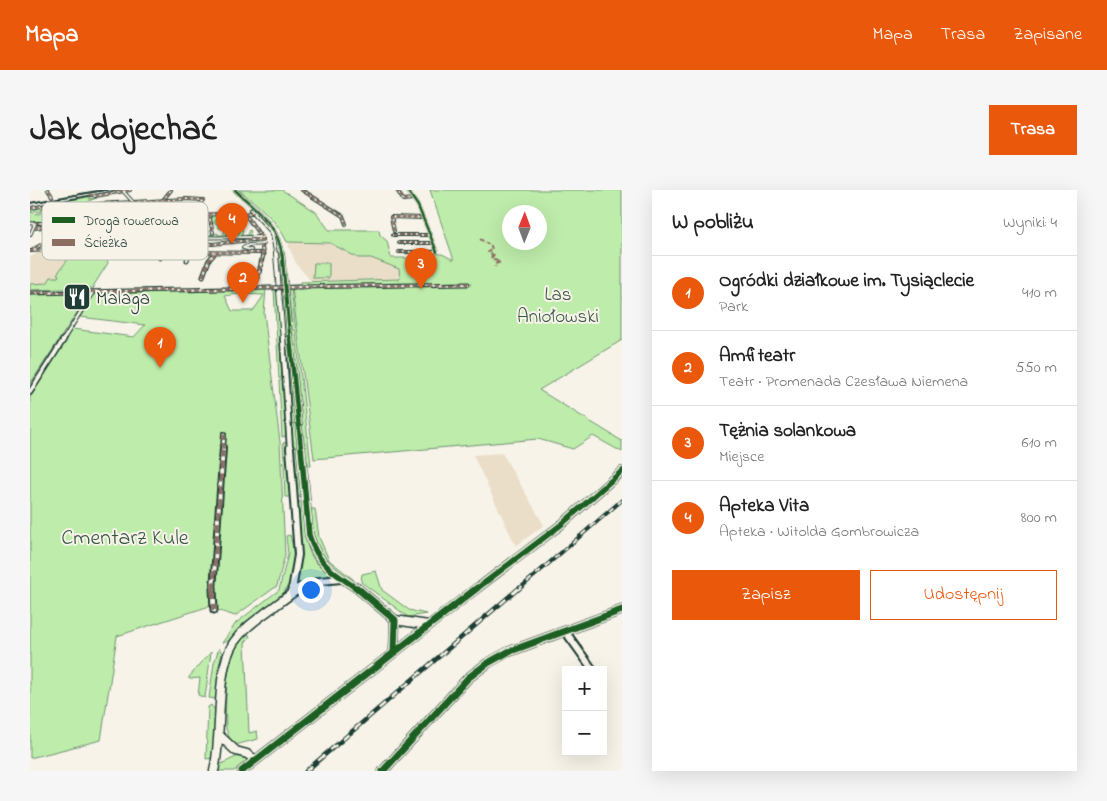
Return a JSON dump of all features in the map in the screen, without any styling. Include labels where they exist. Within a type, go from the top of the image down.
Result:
[{"type":"main road","points":[[30,204],[96,190]]},
{"type":"main road","points":[[30,204],[114,190]]},
{"type":"street","points":[[48,190],[52,196]]},
{"type":"street","points":[[90,194],[94,196],[130,190]]},
{"type":"street","points":[[163,200],[171,190]]},
{"type":"street","points":[[229,190],[256,212],[272,232],[275,244],[298,555],[292,592]]},
{"type":"street","points":[[235,190],[277,232],[281,244],[310,541],[314,553],[341,579],[366,595],[394,620],[428,625]]},
{"type":"street","points":[[302,190],[343,216],[346,224]]},
{"type":"street","points":[[397,190],[404,200],[413,199]]},
{"type":"street","points":[[399,252],[437,252],[423,218],[407,190]]},
{"type":"street","points":[[124,191],[133,202],[203,200],[202,202]]},
{"type":"street","points":[[213,233],[209,215],[256,212]]},
{"type":"street","points":[[245,214],[256,225],[265,245],[258,278]]},
{"type":"street","points":[[423,218],[391,217],[394,233],[430,235]]},
{"type":"street","points":[[30,223],[42,223]]},
{"type":"street","points":[[30,234],[35,223]]},
{"type":"street","points":[[34,228],[42,227]]},
{"type":"street","points":[[208,238],[263,238]]},
{"type":"street","points":[[208,243],[263,238]]},
{"type":"street","points":[[31,250],[42,243]]},
{"type":"street","points":[[399,243],[433,243]]},
{"type":"street","points":[[265,245],[261,250],[243,248],[249,244],[275,244]]},
{"type":"street","points":[[208,253],[264,252]]},
{"type":"street","points":[[203,276],[209,260],[215,253]]},
{"type":"street","points":[[30,293],[468,284]]},
{"type":"street","points":[[30,392],[93,292]]},
{"type":"street","points":[[214,610],[213,586],[224,434]]},
{"type":"street","points":[[242,771],[394,651],[562,524],[622,471]]},
{"type":"street","points":[[214,771],[220,736],[222,673],[225,658],[243,631],[292,592],[310,582],[341,579]]},
{"type":"street","points":[[383,771],[478,670],[508,652],[622,610]]},
{"type":"street","points":[[394,620],[394,651]]},
{"type":"street","points":[[565,631],[590,666]]},
{"type":"street","points":[[220,736],[236,751],[247,754],[256,760]]},
{"type":"shaded area","points":[[290,242],[330,243],[358,258],[371,258],[399,269],[401,279],[311,281],[297,265],[288,245]]},
{"type":"shaded area","points":[[42,251],[42,260],[107,260],[94,285],[30,287],[30,257]]},
{"type":"shaded area","points":[[502,453],[544,525],[516,546],[473,455]]},
{"type":"green space","name":"Las Aniołowski","points":[[239,190],[282,190],[316,212],[329,230],[379,230],[380,235],[387,241],[391,258],[426,258],[424,254],[442,254],[454,260],[430,190],[620,190],[622,193],[622,340],[539,390],[622,441],[622,452],[593,436],[573,449],[538,439],[314,459],[292,288],[300,288],[300,282],[400,279],[399,269],[371,258],[358,258],[330,243],[287,242],[278,227],[260,207]]},
{"type":"green space","points":[[89,195],[91,196],[89,199],[97,198],[89,202],[58,202]]},
{"type":"green space","points":[[42,207],[42,210],[39,212],[34,210],[31,212],[38,214],[42,212],[42,222],[30,222],[30,209]]},
{"type":"green space","points":[[211,215],[218,216],[215,221],[236,220],[243,230],[241,237],[246,237],[249,230],[251,231],[248,238],[225,238],[227,233],[224,238],[208,238],[208,235],[218,233],[218,235],[223,235],[226,229],[219,228],[216,223],[212,223]]},
{"type":"green space","points":[[68,260],[107,260],[108,263],[94,288],[30,290],[30,284],[47,283],[51,277],[58,277],[59,275],[57,274]]},
{"type":"green space","points":[[314,263],[329,263],[329,278],[313,278]]},
{"type":"green space","points":[[288,288],[291,288],[311,466],[309,466],[305,455]]},
{"type":"green space","name":"Cmentarz Kule","points":[[266,289],[264,313],[280,442],[285,555],[277,586],[235,616],[217,610],[216,604],[117,636],[101,740],[30,758],[30,398],[72,329],[134,337],[145,325],[80,317],[95,294]],"holes":[[[238,294],[264,295],[253,311],[232,311],[225,296]]]},
{"type":"green space","points":[[274,289],[277,289],[282,376],[279,379]]},
{"type":"green space","points":[[281,289],[284,289],[303,497],[297,497]]},
{"type":"green space","points":[[90,293],[30,384],[30,295]]},
{"type":"green space","points":[[283,378],[286,436],[282,437],[279,381]]},
{"type":"green space","points":[[287,442],[290,497],[285,497],[283,443]]},
{"type":"green space","points":[[297,502],[303,502],[306,539],[310,554],[316,562],[333,575],[313,578],[298,586],[301,550]]},
{"type":"green space","points":[[310,509],[315,509],[319,537],[329,560],[354,580],[352,582],[331,566],[319,553]]},
{"type":"green space","points":[[290,535],[293,551],[293,568],[284,592],[275,602],[244,623],[229,640],[222,643],[236,623],[279,590],[288,554],[286,536]]},
{"type":"green space","points":[[376,571],[382,590],[409,610],[426,614],[408,617],[361,582],[362,574]]},
{"type":"green space","points":[[248,634],[250,636],[245,643],[249,733],[257,731],[258,739],[235,745],[226,729],[226,692],[234,651],[240,641]]},
{"type":"green space","points":[[219,648],[222,653],[218,670],[216,699],[209,698],[214,663]]},
{"type":"green space","points":[[211,652],[205,698],[198,695],[200,678],[189,679],[189,677]]},
{"type":"green space","points":[[211,705],[215,710],[213,758],[206,759],[208,707]]},
{"type":"green space","points":[[238,756],[248,759],[234,771],[218,771],[219,765]]},
{"type":"tram line","points":[[30,203],[107,190]]},
{"type":"railway","points":[[518,590],[622,500]]},
{"type":"railway","points":[[306,771],[519,588]]},
{"type":"marked path","points":[[48,190],[56,202]]},
{"type":"marked path","points":[[90,194],[95,196],[130,190]]},
{"type":"marked path","points":[[163,200],[171,190]]},
{"type":"marked path","points":[[302,190],[343,216],[346,224]]},
{"type":"marked path","points":[[397,190],[403,200],[413,199]]},
{"type":"marked path","points":[[133,202],[186,199],[203,200],[202,202]]},
{"type":"marked path","points":[[30,208],[42,206]]},
{"type":"marked path","points":[[208,214],[254,213]]},
{"type":"marked path","points":[[245,214],[258,230],[263,244],[263,259],[258,278]]},
{"type":"marked path","points":[[209,215],[213,233]]},
{"type":"marked path","points":[[394,231],[391,217],[423,218]]},
{"type":"marked path","points":[[35,223],[42,223]]},
{"type":"marked path","points":[[34,228],[42,227]]},
{"type":"marked path","points":[[393,235],[430,235]]},
{"type":"marked path","points":[[208,243],[263,239]]},
{"type":"marked path","points":[[480,239],[491,246],[492,249],[488,252],[495,255],[491,258],[500,262],[495,264],[495,267]]},
{"type":"marked path","points":[[35,248],[42,243]]},
{"type":"marked path","points":[[399,243],[433,243]]},
{"type":"marked path","points":[[30,251],[42,251]]},
{"type":"marked path","points":[[208,252],[263,253]]},
{"type":"marked path","points":[[399,252],[437,252]]},
{"type":"marked path","points":[[203,276],[209,260],[215,253]]},
{"type":"marked path","points":[[30,293],[468,284]]},
{"type":"marked path","points":[[214,610],[213,586],[224,434]]},
{"type":"cycle path","points":[[235,190],[273,226],[281,244],[309,535],[313,547],[323,564],[365,594],[395,620],[394,651]]},
{"type":"cycle path","points":[[407,190],[418,206],[437,252]]},
{"type":"cycle path","points":[[242,771],[428,625],[562,524],[622,471]]},
{"type":"cycle path","points":[[383,771],[468,678],[488,663],[508,652],[622,610]]},
{"type":"place","name":"Apteka Vita","points":[[232,244]]},
{"type":"place","name":"Tężnia solankowa","points":[[421,289]]},
{"type":"place","name":"Malaga","points":[[77,297]]},
{"type":"place","name":"Amfiteatr","points":[[243,303]]},
{"type":"place","name":"Ogródki działkowe im. Tysiąclecie","points":[[160,368]]}]
